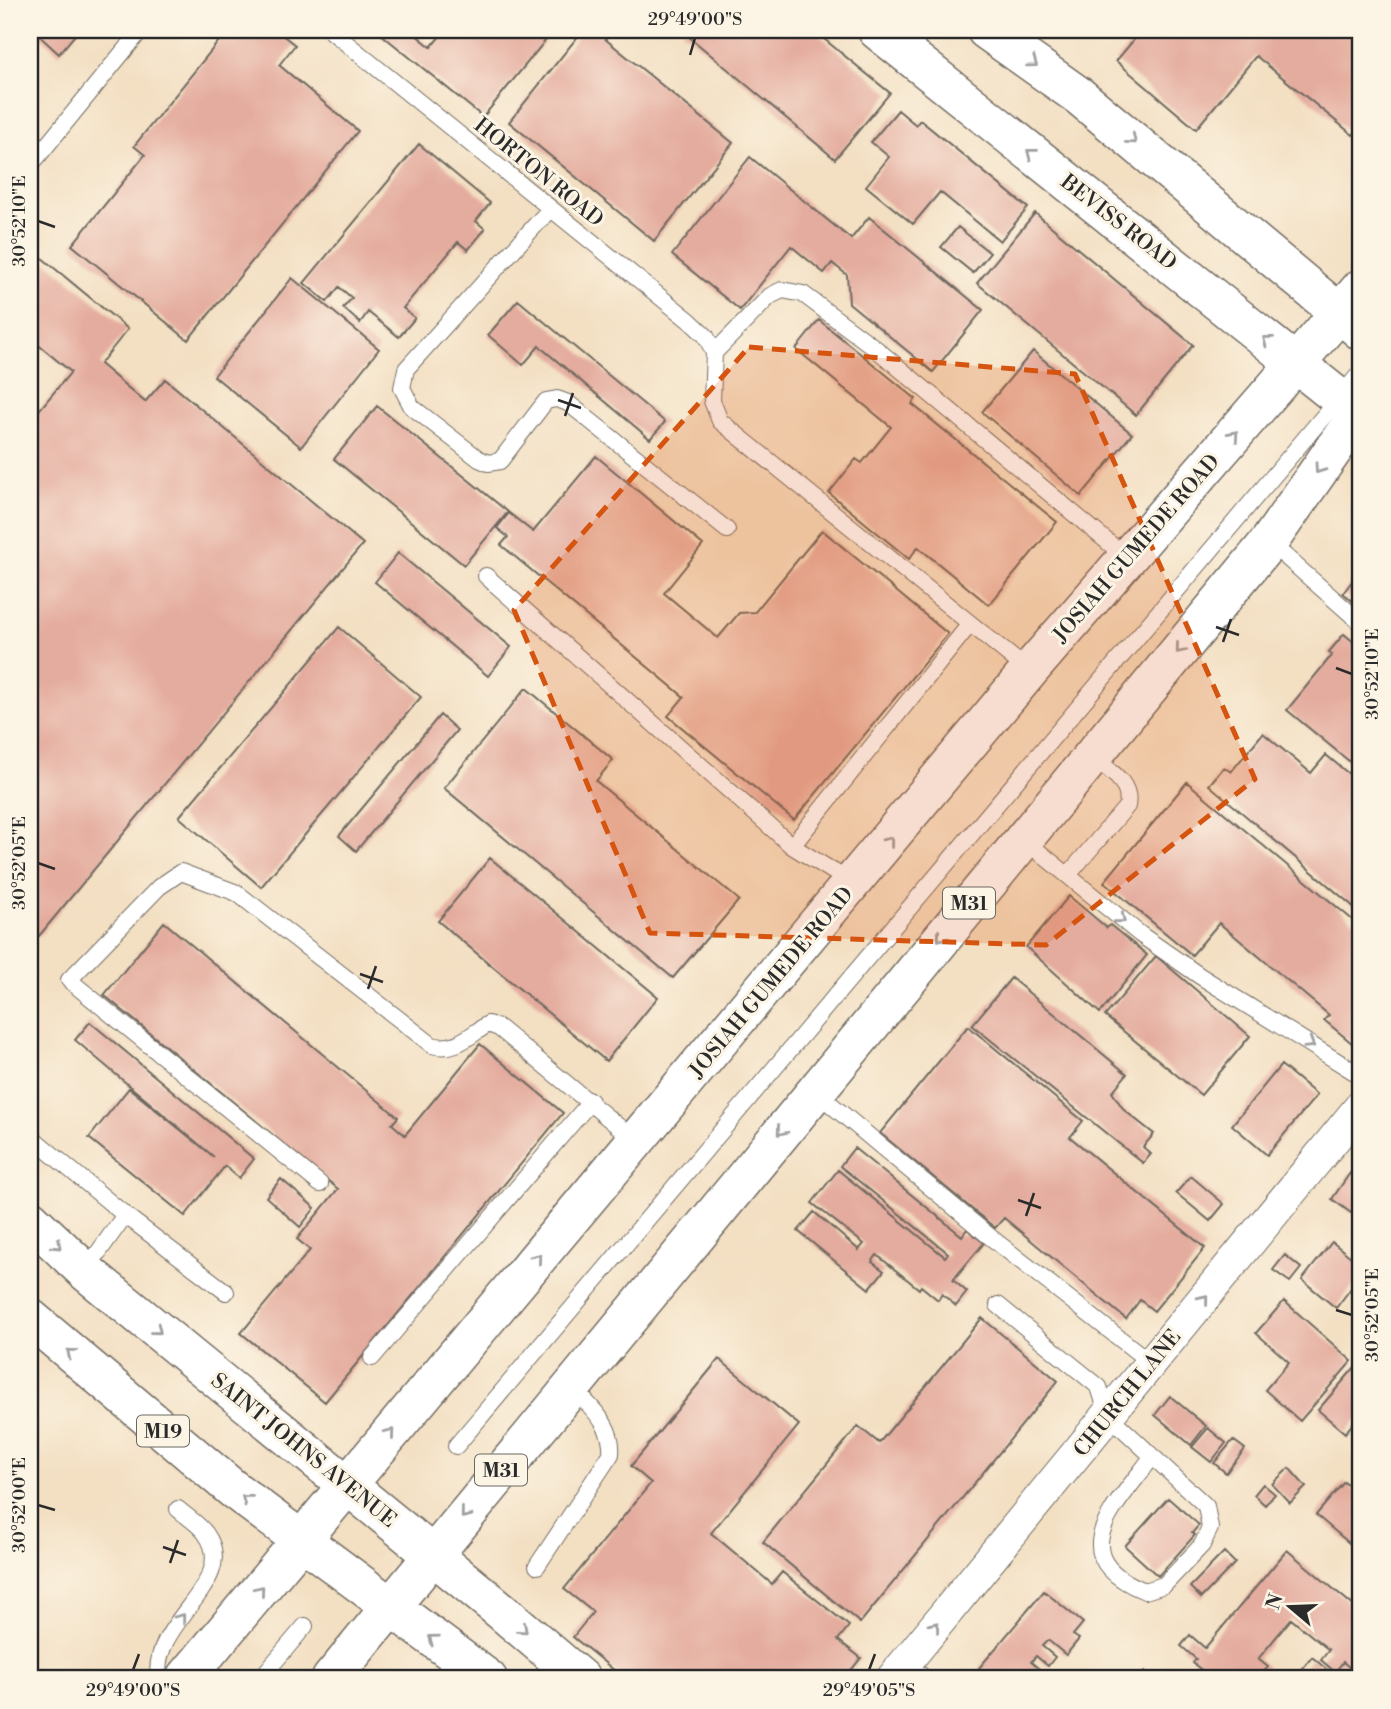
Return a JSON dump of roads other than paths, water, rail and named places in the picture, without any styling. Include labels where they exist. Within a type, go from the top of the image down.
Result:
[{"type":"main road","name":"BEVISS ROAD","points":[[877,30],[1297,363],[1356,402]]},
{"type":"main road","points":[[986,30],[1079,96],[1354,311]]},
{"type":"main road","name":"JOSIAH GUMEDE ROAD","points":[[184,1679],[854,884],[1028,671],[1297,363],[1354,311]]},
{"type":"main road","name":"M31","points":[[331,1679],[570,1385],[1269,542],[1356,402]]},
{"type":"main road","name":"SAINT JOHNS AVENUE","points":[[30,1219],[85,1271],[581,1679]]},
{"type":"main road","name":"M19","points":[[30,1318],[233,1489],[299,1541],[488,1679]]},
{"type":"street","name":"CHURCH LANE","points":[[908,1674],[1108,1415],[1361,1106]]},
{"type":"lane","points":[[30,166],[141,30]]},
{"type":"lane","name":"HORTON ROAD","points":[[330,30],[690,321],[706,337],[715,353]]},
{"type":"lane","points":[[551,209],[406,369],[402,388],[412,407],[479,459],[488,463],[500,461],[546,401],[557,399],[568,403],[727,530]]},
{"type":"lane","points":[[1028,671],[720,421],[712,401],[715,353],[770,296],[782,290],[803,294],[875,348],[1127,558]]},
{"type":"lane","points":[[456,1446],[1356,402]]},
{"type":"lane","points":[[1269,542],[1361,623]]},
{"type":"lane","points":[[486,576],[792,846],[854,884]]},
{"type":"lane","points":[[792,846],[970,624]]},
{"type":"lane","points":[[1068,875],[1127,806],[1129,796],[1126,786],[1092,756]]},
{"type":"lane","points":[[1023,839],[1141,935],[1200,976],[1361,1076]]},
{"type":"lane","points":[[320,1184],[69,980],[159,887],[181,872],[237,893],[432,1045],[440,1048],[461,1042],[488,1024],[499,1028],[636,1140]]},
{"type":"lane","points":[[814,1091],[989,1236],[1151,1363]]},
{"type":"lane","points":[[372,1358],[591,1101]]},
{"type":"lane","points":[[30,1136],[125,1215],[226,1292]]},
{"type":"lane","points":[[85,1271],[125,1215]]},
{"type":"lane","points":[[998,1306],[1099,1387],[1108,1415],[1206,1506],[1210,1518],[1202,1545],[1164,1585],[1145,1591],[1123,1582],[1104,1565],[1097,1543],[1101,1528],[1152,1457]]},
{"type":"lane","points":[[537,1566],[611,1454],[607,1426],[570,1385]]},
{"type":"lane","points":[[159,1679],[158,1654],[164,1639],[207,1584],[211,1570],[211,1541],[204,1531],[178,1509]]},
{"type":"lane","points":[[260,1679],[305,1626]]}]
